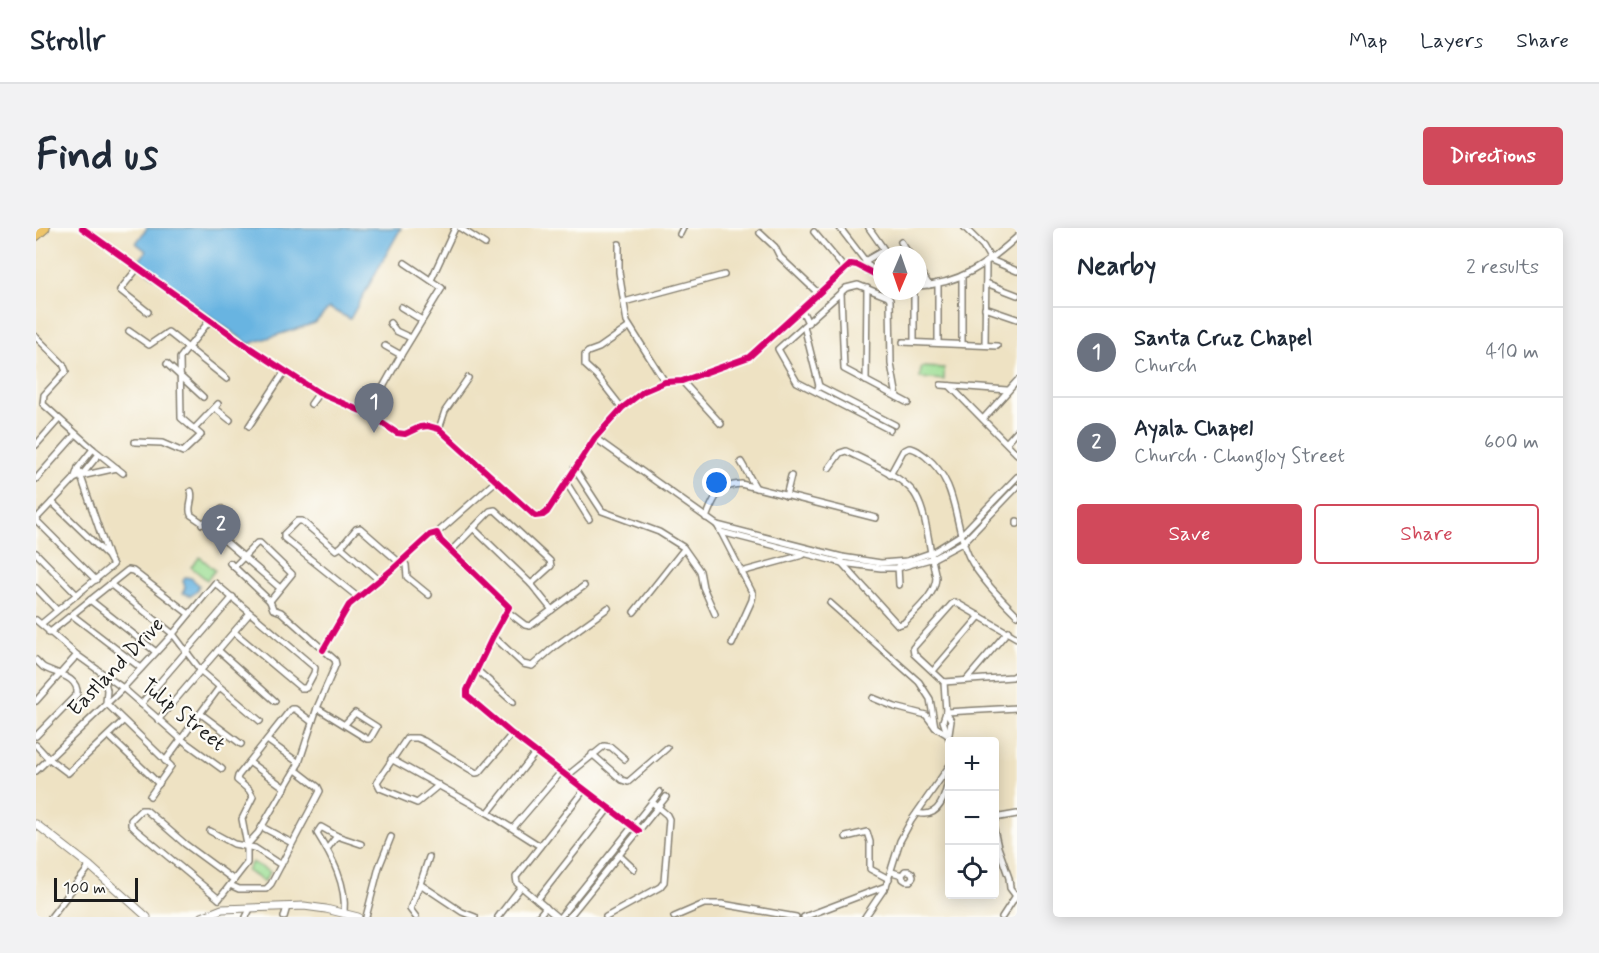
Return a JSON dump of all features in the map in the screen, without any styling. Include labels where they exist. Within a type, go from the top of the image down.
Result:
[{"type":"main road","points":[[36,236],[45,228]]},
{"type":"street","points":[[82,228],[210,320],[319,393],[368,414],[399,434],[405,434],[420,427],[428,426],[439,429],[535,516],[547,512],[595,438],[622,408],[645,391],[665,382],[682,381],[749,357],[851,264],[873,273]]},
{"type":"street","points":[[430,280],[455,228]]},
{"type":"street","points":[[460,228],[485,244]]},
{"type":"street","points":[[680,234],[683,228]]},
{"type":"street","points":[[840,228],[873,270]]},
{"type":"street","points":[[879,228],[871,231],[882,246]]},
{"type":"street","points":[[965,228],[983,246],[989,262],[986,283],[985,345]]},
{"type":"street","points":[[814,232],[845,269]]},
{"type":"street","points":[[760,233],[775,247],[780,257],[818,293]]},
{"type":"street","points":[[927,282],[929,285],[962,276],[989,262],[1017,237]]},
{"type":"street","points":[[901,242],[904,246]]},
{"type":"street","points":[[619,244],[620,274],[629,327],[665,382]]},
{"type":"street","points":[[865,261],[873,258]]},
{"type":"street","points":[[989,262],[1017,271]]},
{"type":"street","points":[[368,414],[442,288],[405,263]]},
{"type":"street","points":[[137,269],[120,290],[148,312]]},
{"type":"street","points":[[624,302],[724,275]]},
{"type":"street","points":[[962,276],[962,344]]},
{"type":"street","points":[[938,283],[938,344]]},
{"type":"street","points":[[986,283],[1017,295]]},
{"type":"street","points":[[895,425],[817,388],[796,381],[778,349],[841,292],[853,285],[867,288],[890,300],[891,364],[897,397]]},
{"type":"street","points":[[866,381],[867,288]]},
{"type":"street","points":[[841,292],[845,370],[908,403]]},
{"type":"street","points":[[914,300],[914,342]]},
{"type":"street","points":[[402,307],[422,320]]},
{"type":"street","points":[[801,308],[817,388],[890,430]]},
{"type":"street","points":[[985,308],[1017,319]]},
{"type":"street","points":[[795,314],[804,326]]},
{"type":"street","points":[[135,442],[162,442],[183,452],[201,435],[181,418],[180,358],[210,320]]},
{"type":"street","points":[[390,323],[396,331],[411,338]]},
{"type":"street","points":[[622,408],[597,376],[585,365],[584,360],[588,352],[599,348],[629,327]]},
{"type":"street","points":[[129,331],[149,345],[168,332],[227,379]]},
{"type":"street","points":[[36,337],[65,368],[64,375],[44,395],[42,401],[59,419],[123,473]]},
{"type":"street","points":[[903,342],[996,346]]},
{"type":"street","points":[[385,346],[401,355]]},
{"type":"street","points":[[167,364],[203,397]]},
{"type":"street","points":[[249,426],[285,371]]},
{"type":"street","points":[[439,429],[445,411],[468,378]]},
{"type":"street","points":[[682,381],[721,424]]},
{"type":"street","points":[[983,419],[1017,381]]},
{"type":"street","points":[[940,386],[1007,390]]},
{"type":"street","points":[[950,386],[1017,454]]},
{"type":"street","points":[[311,404],[319,393]]},
{"type":"street","points":[[194,429],[217,406],[230,420]]},
{"type":"street","points":[[36,445],[59,419]]},
{"type":"street","points":[[1006,442],[1017,431]]},
{"type":"street","points":[[36,479],[76,434]]},
{"type":"street","points":[[595,438],[717,525],[806,552]]},
{"type":"street","points":[[890,475],[903,451],[909,448],[917,450],[934,464],[947,480],[970,559],[1017,615]]},
{"type":"street","points":[[74,479],[78,468],[93,449]]},
{"type":"street","points":[[829,468],[840,453],[846,452],[906,484],[916,496],[923,518],[936,584],[930,595],[904,623],[898,625],[842,560]]},
{"type":"street","points":[[81,476],[99,454]]},
{"type":"street","points":[[741,462],[756,488]]},
{"type":"street","points":[[38,622],[77,595],[113,565],[93,517],[78,468]]},
{"type":"street","points":[[96,580],[36,519],[74,479],[117,468]]},
{"type":"street","points":[[574,468],[602,511],[664,534],[684,549],[700,571],[703,587],[715,614]]},
{"type":"street","points":[[786,496],[791,476]]},
{"type":"street","points":[[931,556],[962,534],[1017,477]]},
{"type":"street","points":[[323,650],[347,608],[430,535],[445,528],[496,481]]},
{"type":"street","points":[[566,482],[590,519]]},
{"type":"street","points":[[706,518],[713,500],[721,490],[731,485],[741,484],[876,518]]},
{"type":"street","points":[[722,532],[842,560],[898,565],[931,556],[964,542],[1017,487]]},
{"type":"street","points":[[190,491],[192,497],[190,514],[280,588]]},
{"type":"street","points":[[52,502],[108,556]]},
{"type":"street","points":[[993,502],[998,507]]},
{"type":"street","points":[[36,506],[43,511]]},
{"type":"street","points":[[202,524],[222,509]]},
{"type":"street","points":[[451,551],[490,511],[494,510],[550,561],[550,566],[531,584]]},
{"type":"street","points":[[359,598],[283,536],[297,521],[300,520],[334,550],[340,547],[356,529],[360,528],[406,565],[407,577],[429,595]]},
{"type":"street","points":[[717,525],[753,594],[732,644]]},
{"type":"street","points":[[473,528],[531,584],[552,610]]},
{"type":"street","points":[[437,533],[441,541],[508,605],[508,612],[493,636],[467,690],[467,696],[512,734],[639,831]]},
{"type":"street","points":[[248,845],[253,841],[296,770],[317,708],[336,662],[281,612],[273,609],[270,601],[232,565],[257,543],[260,543],[292,574],[270,601]]},
{"type":"street","points":[[340,547],[379,580]]},
{"type":"street","points":[[634,612],[684,549]]},
{"type":"street","points":[[741,572],[806,552]]},
{"type":"street","points":[[36,553],[77,595]]},
{"type":"street","points":[[898,565],[900,585]]},
{"type":"street","points":[[49,633],[128,570],[132,570],[189,614]]},
{"type":"street","name":"Eastland Drive","points":[[36,771],[123,688],[173,634],[213,584],[217,583],[233,597]]},
{"type":"street","points":[[110,584],[173,634],[201,671],[260,721]]},
{"type":"street","points":[[508,612],[525,625],[530,626],[584,586]]},
{"type":"street","points":[[36,588],[57,610]]},
{"type":"street","points":[[141,704],[233,597],[315,668],[306,688],[301,688],[234,632]]},
{"type":"street","points":[[90,600],[156,652]]},
{"type":"street","points":[[830,603],[919,682],[930,699],[935,727]]},
{"type":"street","points":[[949,737],[943,721],[946,712],[944,682],[914,654],[913,648],[954,603],[1017,638]]},
{"type":"street","points":[[493,636],[523,664],[532,666],[608,608]]},
{"type":"street","points":[[158,720],[250,613]]},
{"type":"street","points":[[72,615],[141,668]]},
{"type":"street","points":[[933,671],[980,616]]},
{"type":"street","name":"Tulip Street","points":[[38,622],[77,655],[123,688],[181,739],[222,769]]},
{"type":"street","points":[[967,679],[1008,631]]},
{"type":"street","points":[[218,650],[275,700]]},
{"type":"street","points":[[36,701],[77,655]]},
{"type":"street","points":[[36,660],[43,667],[61,674],[75,684],[78,690],[77,694],[36,736]]},
{"type":"street","points":[[477,670],[513,702]]},
{"type":"street","points":[[103,673],[106,703],[171,768],[150,796]]},
{"type":"street","points":[[944,682],[1012,677],[1017,674]]},
{"type":"street","points":[[165,760],[219,688]]},
{"type":"street","points":[[873,699],[926,715],[935,727],[949,737]]},
{"type":"street","points":[[219,899],[247,863],[248,845],[242,819],[253,797],[237,779],[293,708],[312,722]]},
{"type":"street","points":[[317,708],[369,740],[377,727],[355,713],[345,724]]},
{"type":"street","points":[[946,712],[1017,708]]},
{"type":"street","points":[[201,714],[241,744]]},
{"type":"street","points":[[36,745],[65,772],[70,772],[123,722]]},
{"type":"street","points":[[439,785],[417,803],[380,788],[377,779],[406,738],[417,738],[476,773],[480,772],[512,734]]},
{"type":"street","points":[[109,736],[159,784]]},
{"type":"street","points":[[267,740],[299,763]]},
{"type":"street","points":[[513,828],[564,774],[600,748],[607,746],[625,759]]},
{"type":"street","points":[[592,754],[622,780],[628,782],[668,748]]},
{"type":"street","points":[[488,813],[536,752]]},
{"type":"street","points":[[391,759],[488,813],[540,846]]},
{"type":"street","points":[[249,762],[285,788]]},
{"type":"street","points":[[222,909],[219,899],[132,827],[131,820],[141,810],[146,810],[239,889],[267,889],[320,791],[318,786],[296,770]]},
{"type":"street","points":[[865,917],[886,886],[900,841],[945,772]]},
{"type":"street","points":[[562,916],[546,907],[517,884],[516,877],[584,790]]},
{"type":"street","points":[[562,916],[660,792]]},
{"type":"street","points":[[562,916],[620,856],[666,797]]},
{"type":"street","points":[[917,813],[928,814],[945,801]]},
{"type":"street","points":[[606,917],[660,887],[664,882],[669,819],[667,814],[652,802]]},
{"type":"street","points":[[537,900],[609,808]]},
{"type":"street","points":[[999,817],[1017,814]]},
{"type":"street","points":[[36,824],[90,866],[147,917]]},
{"type":"street","points":[[262,826],[292,843]]},
{"type":"street","points":[[344,913],[343,887],[327,849],[317,834],[321,827],[337,836],[361,844]]},
{"type":"street","points":[[210,831],[234,844],[248,845],[281,865]]},
{"type":"street","points":[[846,837],[867,832],[870,842],[870,869],[889,879]]},
{"type":"street","points":[[327,849],[337,836]]},
{"type":"street","points":[[366,917],[379,867],[391,837]]},
{"type":"street","points":[[998,845],[1010,878],[1010,888],[1016,895],[1002,917]]},
{"type":"street","points":[[416,917],[410,909],[429,856]]},
{"type":"street","points":[[620,856],[634,868]]},
{"type":"street","points":[[51,917],[90,866]]},
{"type":"street","points":[[892,872],[902,875]]},
{"type":"street","points":[[420,884],[451,905],[476,917]]},
{"type":"street","points":[[804,917],[886,886]]},
{"type":"street","points":[[498,917],[521,887]]},
{"type":"street","points":[[674,917],[704,904],[722,904],[796,917]]},
{"type":"street","points":[[202,917],[222,909],[304,906],[358,917]]},
{"type":"street","points":[[284,917],[287,907]]},
{"type":"street","points":[[538,917],[546,907]]},
{"type":"street","points":[[246,917],[250,909]]},
{"type":"green space","points":[[921,367],[944,368],[944,380],[920,378]]},
{"type":"green space","points":[[200,557],[215,570],[207,580],[191,567]]},
{"type":"green space","points":[[252,862],[270,872],[264,882],[247,871]]},
{"type":"water","points":[[147,228],[401,228],[350,319],[329,308],[315,323],[249,344],[137,264],[146,251],[136,243]]},
{"type":"water","points":[[185,577],[191,578],[199,585],[191,596],[183,593]]},
{"type":"cycle path","points":[[82,228],[247,346],[319,393],[368,414],[397,433],[405,434],[428,426],[439,429],[535,516],[547,512],[595,438],[622,408],[644,391],[665,382],[682,381],[749,357],[851,264],[873,273]]},
{"type":"cycle path","points":[[323,650],[349,605],[430,535],[437,533],[441,541],[509,607],[467,690],[467,696],[512,734],[639,831]]},
{"type":"place","name":"Santa Cruz Chapel","points":[[374,433]]},
{"type":"place","name":"Ayala Chapel","points":[[221,555]]}]
